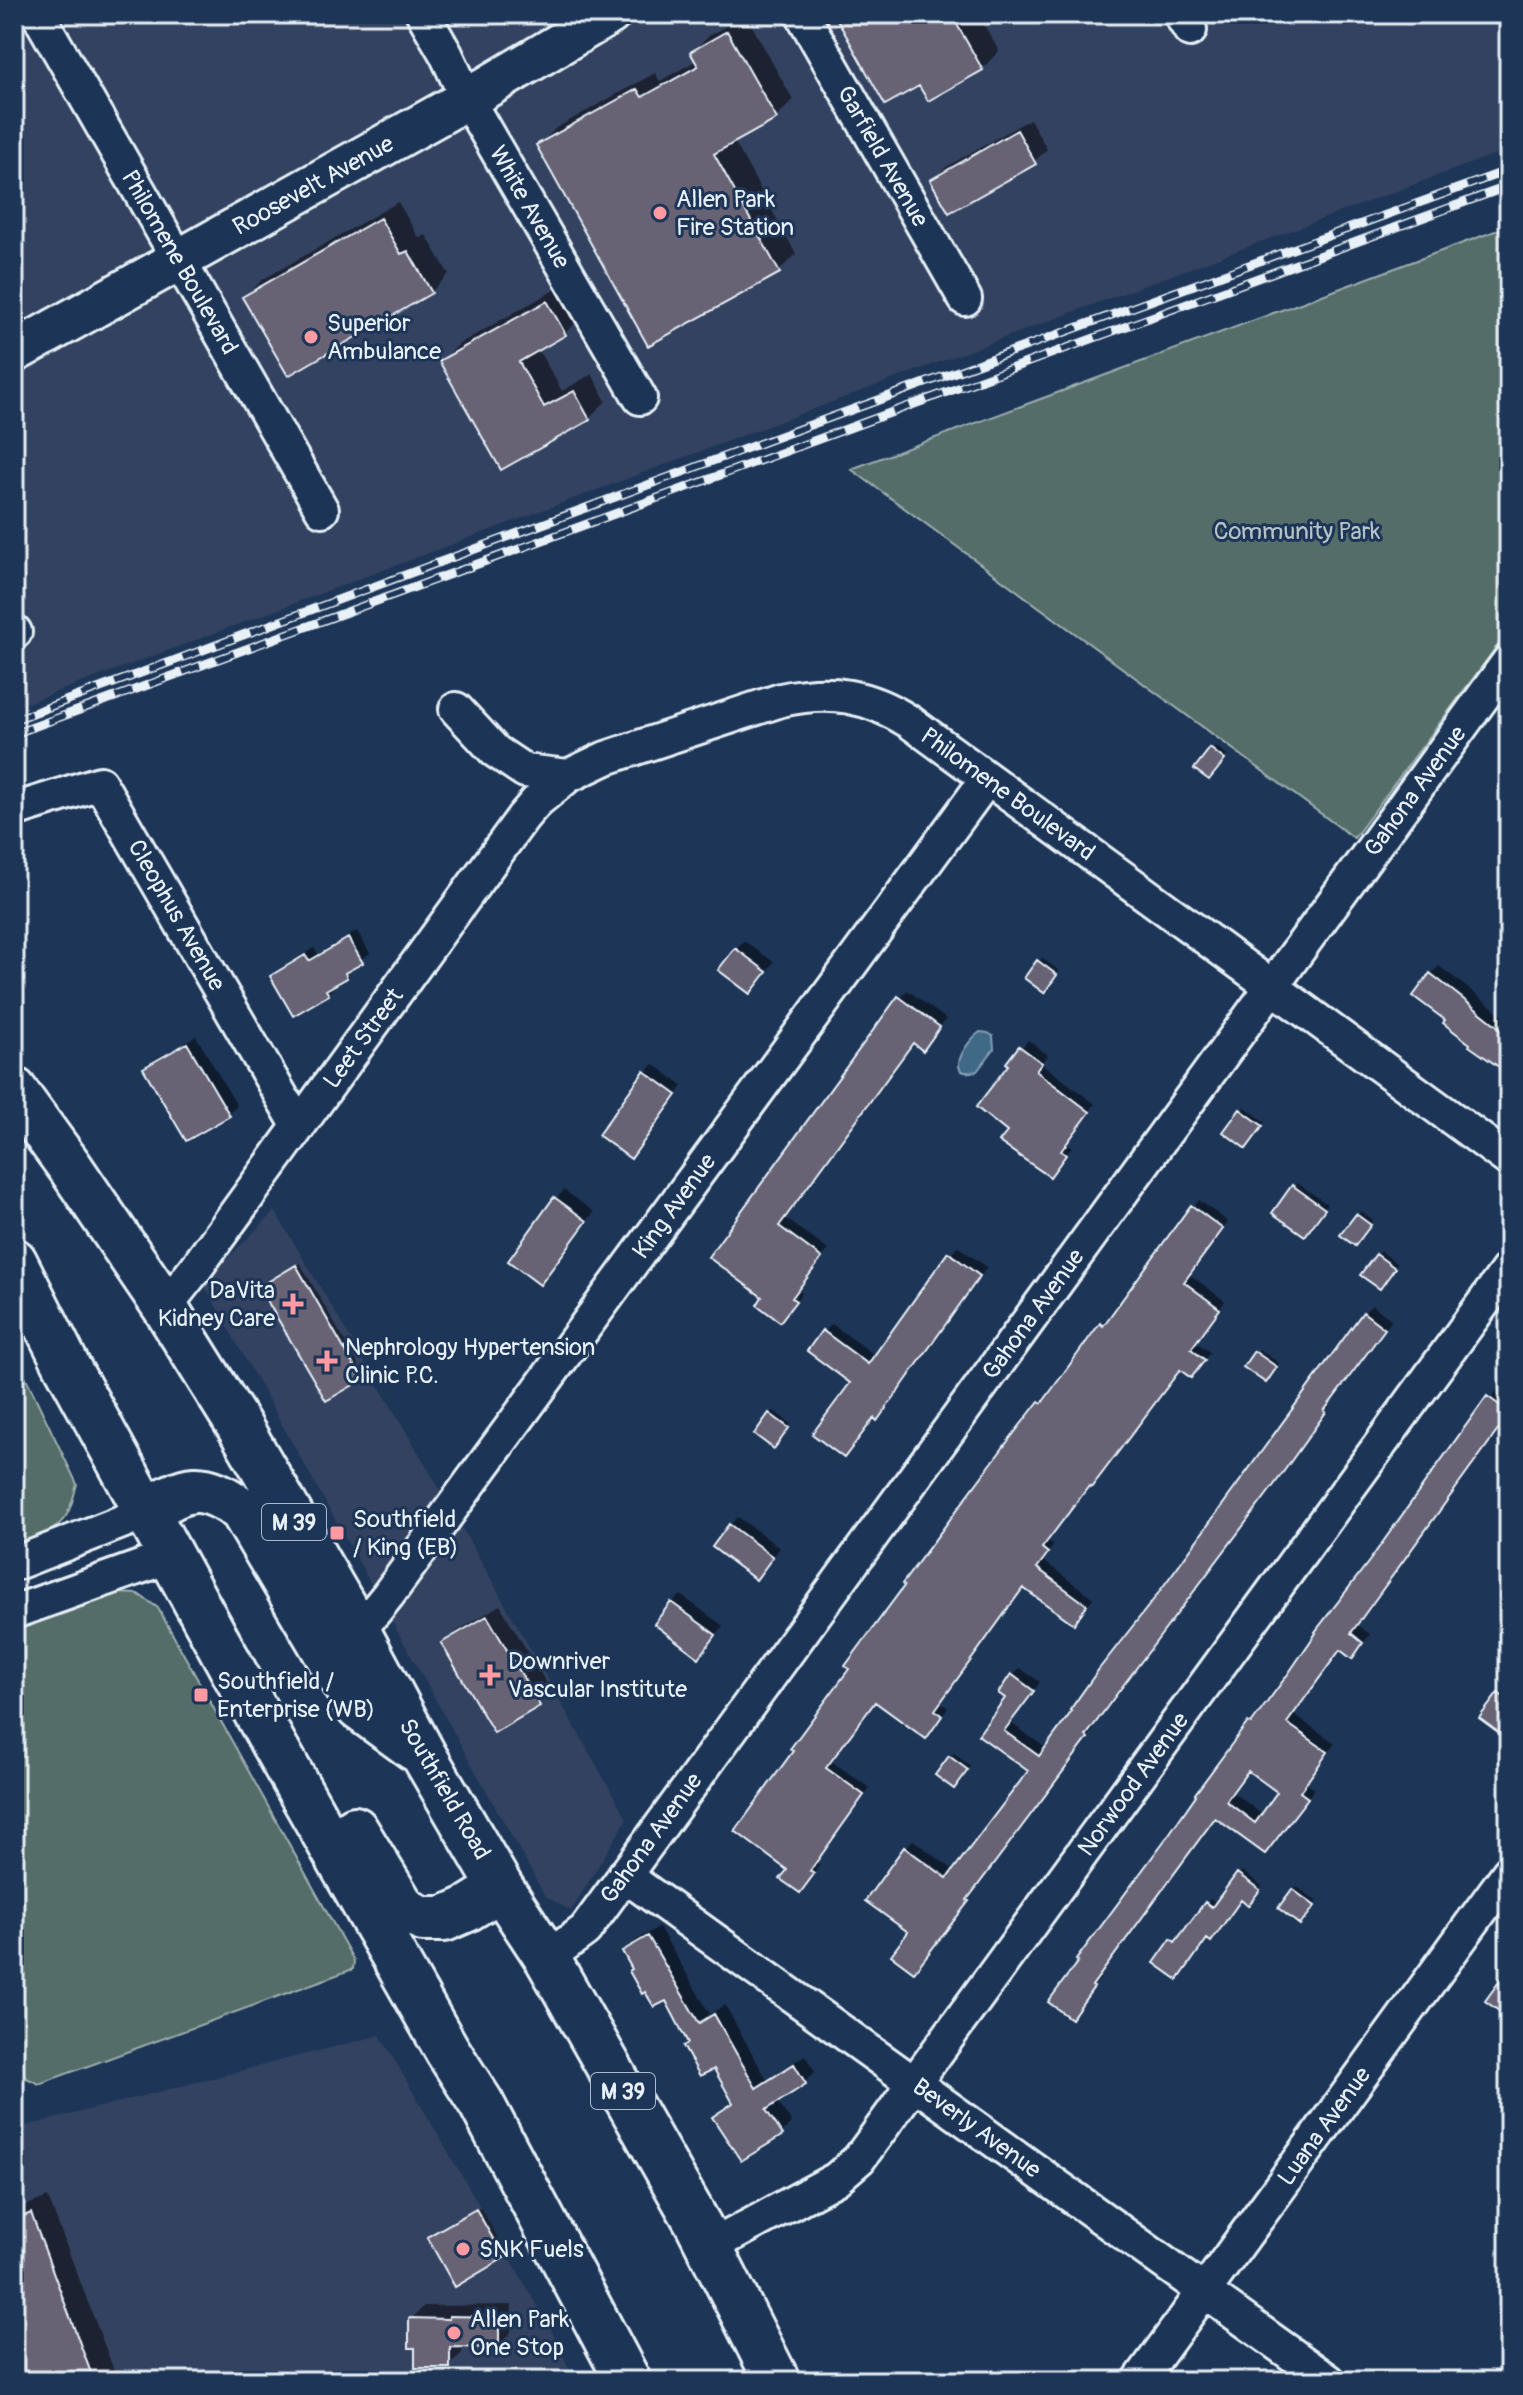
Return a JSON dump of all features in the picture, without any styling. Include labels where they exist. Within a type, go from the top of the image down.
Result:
[{"type":"highway","name":"Southfield Road","points":[[14,1061],[70,1167]]},
{"type":"highway","name":"Southfield Road","points":[[14,1090],[165,1307],[239,1426],[358,1632],[423,1754],[501,1888],[547,1958],[710,2247],[768,2373]]},
{"type":"highway","points":[[14,1261],[67,1366],[274,1745],[447,2050],[481,2103],[628,2381]]},
{"type":"highway","points":[[147,1512],[184,1490],[204,1489],[223,1496],[242,1510],[359,1708],[423,1754]]},
{"type":"highway","points":[[180,1573],[256,1657],[404,1910],[423,1919],[444,1919],[501,1888]]},
{"type":"highway","points":[[481,2103],[516,2143],[569,2221],[599,2272],[653,2381]]},
{"type":"main road","name":"Roosevelt Avenue","points":[[14,352],[467,99],[610,14]]},
{"type":"street","name":"Philomene Boulevard","points":[[38,14],[322,510]]},
{"type":"street","name":"White Avenue","points":[[423,14],[467,99],[640,398]]},
{"type":"street","name":"Garfield Avenue","points":[[802,14],[965,299]]},
{"type":"street","name":"Gahona Avenue","points":[[547,1958],[585,1930],[1509,661]]},
{"type":"street","name":"Philomene Boulevard","points":[[568,776],[606,758],[803,695],[860,698],[892,711],[1509,1160]]},
{"type":"street","points":[[456,709],[495,751],[525,771],[568,776]]},
{"type":"street","name":"Leet Street","points":[[165,1307],[523,817],[568,776]]},
{"type":"street","name":"King Avenue","points":[[358,1632],[987,779]]},
{"type":"street","name":"Cleophus Avenue","points":[[14,810],[100,783],[298,1125]]},
{"type":"street","name":"Norwood Avenue","points":[[710,2247],[846,2172],[859,2159],[1509,1268]]},
{"type":"street","points":[[14,1564],[147,1512]]},
{"type":"street","points":[[14,1612],[180,1573]]},
{"type":"street","name":"Luana Avenue","points":[[1139,2381],[1509,1872]]},
{"type":"street","name":"Beverly Avenue","points":[[624,1875],[1329,2381]]},
{"type":"shaded area","points":[[14,14],[1509,14],[1509,149],[14,708]]},
{"type":"shaded area","points":[[980,1032],[993,1036],[994,1049],[977,1071],[961,1070],[960,1058]]},
{"type":"shaded area","points":[[275,1211],[433,1477],[627,1819],[571,1911],[545,1896],[203,1283]]},
{"type":"shaded area","points":[[380,2035],[549,2325],[575,2381],[14,2381],[14,2129]]},
{"type":"green space","name":"Community Park","points":[[1509,226],[1509,630],[1354,838],[851,469]]},
{"type":"green space","points":[[14,1353],[77,1484],[70,1509],[56,1527],[14,1547]]},
{"type":"green space","points":[[116,1593],[138,1594],[158,1608],[354,1961],[353,1969],[39,2084],[14,2072],[14,1629]]},
{"type":"building","points":[[834,14],[951,14],[983,70],[928,101],[919,86],[885,105]]},
{"type":"building","name":"Allen Park Fire Station","points":[[727,31],[777,119],[714,154],[780,273],[648,346],[536,145],[637,89],[642,97],[698,66],[690,52]]},
{"type":"building","points":[[1017,130],[1036,164],[949,213],[930,180]]},
{"type":"building","name":"Superior Ambulance","points":[[380,218],[401,254],[408,251],[432,293],[288,376],[242,297]]},
{"type":"building","points":[[547,301],[566,335],[519,362],[544,407],[574,391],[590,420],[501,470],[439,361]]},
{"type":"building","points":[[1210,748],[1225,760],[1209,780],[1194,769]]},
{"type":"building","points":[[348,938],[363,963],[345,973],[347,978],[326,990],[329,995],[293,1016],[270,976],[305,955],[309,961]]},
{"type":"building","points":[[735,948],[767,972],[750,994],[718,970]]},
{"type":"building","points":[[1037,960],[1057,975],[1044,993],[1024,978]]},
{"type":"building","points":[[1430,973],[1509,1035],[1509,1074],[1469,1046],[1443,1023],[1445,1020],[1413,996]]},
{"type":"building","points":[[898,996],[940,1027],[923,1051],[913,1043],[779,1226],[822,1258],[792,1298],[796,1301],[780,1322],[757,1305],[762,1297],[708,1257]]},
{"type":"building","points":[[187,1043],[230,1116],[186,1141],[143,1068]]},
{"type":"building","points":[[1019,1046],[1042,1063],[1036,1071],[1090,1112],[1061,1151],[1066,1155],[1050,1177],[999,1142],[1007,1132],[976,1107]]},
{"type":"building","points":[[644,1071],[677,1095],[631,1159],[598,1135]]},
{"type":"building","points":[[1240,1109],[1263,1126],[1246,1149],[1223,1132]]},
{"type":"building","points":[[1292,1185],[1325,1209],[1305,1236],[1272,1213]]},
{"type":"building","points":[[554,1197],[587,1221],[540,1285],[508,1261]]},
{"type":"building","points":[[1191,1205],[1223,1229],[1184,1282],[1220,1309],[1191,1349],[1205,1360],[1191,1378],[1180,1370],[1042,1548],[1048,1553],[1037,1568],[1087,1605],[1074,1624],[1023,1588],[935,1710],[942,1716],[926,1739],[875,1702],[826,1768],[864,1795],[810,1871],[814,1874],[800,1893],[780,1879],[787,1870],[735,1831],[849,1669],[845,1666],[904,1586],[902,1584],[1039,1401],[1042,1403],[1100,1323],[1103,1326]]},
{"type":"building","points":[[1356,1214],[1371,1225],[1355,1246],[1340,1235]]},
{"type":"building","points":[[948,1252],[980,1276],[877,1421],[874,1418],[844,1458],[812,1434],[850,1383],[807,1351],[822,1330],[868,1364]]},
{"type":"building","points":[[1376,1254],[1395,1268],[1380,1289],[1360,1275]]},
{"type":"building","points":[[296,1265],[362,1380],[326,1401],[259,1287]]},
{"type":"building","points":[[1363,1312],[1385,1329],[1274,1485],[914,1972],[891,1955],[908,1932],[865,1901],[904,1847],[947,1878],[1028,1771],[978,1735],[1005,1698],[998,1693],[1011,1674],[1034,1691],[1004,1731],[1039,1756],[1099,1669],[1154,1599]]},
{"type":"building","points":[[1254,1351],[1277,1367],[1266,1383],[1243,1367]]},
{"type":"building","points":[[1487,1396],[1509,1412],[1351,1633],[1363,1643],[1352,1659],[1340,1650],[1287,1723],[1328,1752],[1300,1792],[1308,1798],[1265,1854],[1215,1818],[1071,2019],[1048,2002],[1195,1794],[1248,1722],[1251,1724]],"holes":[[[1248,1771],[1277,1792],[1255,1823],[1226,1801]]]},
{"type":"building","points":[[769,1413],[789,1428],[774,1449],[754,1434]]},
{"type":"building","points":[[729,1524],[773,1557],[756,1580],[712,1547]]},
{"type":"building","points":[[671,1602],[716,1635],[699,1658],[654,1624]]},
{"type":"building","name":"Downriver Vascular Institute","points":[[487,1616],[540,1706],[494,1733],[441,1643]]},
{"type":"building","points":[[1498,1693],[1509,1701],[1509,1740],[1479,1718]]},
{"type":"building","points":[[949,1756],[968,1770],[954,1789],[935,1775]]},
{"type":"building","points":[[1237,1873],[1260,1890],[1248,1906],[1241,1900],[1211,1942],[1207,1939],[1178,1980],[1154,1963],[1171,1939],[1175,1942],[1205,1902],[1212,1907]]},
{"type":"building","points":[[1292,1889],[1315,1906],[1300,1925],[1278,1908]]},
{"type":"building","points":[[648,1936],[699,2023],[714,2014],[756,2088],[794,2064],[806,2084],[766,2110],[783,2135],[741,2161],[712,2117],[733,2103],[714,2069],[700,2076],[683,2046],[688,2043],[666,2001],[654,2007],[645,1992],[642,1994],[629,1971],[632,1969],[622,1951]]},
{"type":"building","points":[[1509,1968],[1509,2018],[1485,2001]]},
{"type":"building","points":[[476,2209],[504,2258],[455,2287],[427,2237]]},
{"type":"building","points":[[31,2213],[94,2381],[14,2381],[14,2220]]},
{"type":"building","name":"Allen Park One Stop","points":[[449,2316],[499,2317],[499,2348],[450,2347],[450,2368],[415,2368],[415,2348],[409,2348],[409,2318],[449,2319]]},
{"type":"railway","points":[[14,720],[1509,170]]},
{"type":"railway","points":[[14,734],[1509,186]]},
{"type":"place","name":"Allen Park Fire Station","points":[[660,213]]},
{"type":"place","name":"Superior Ambulance","points":[[311,337]]},
{"type":"place","name":"DaVita Kidney Care","points":[[293,1304]]},
{"type":"place","name":"Nephrology Hypertension Clinic P.C.","points":[[327,1361]]},
{"type":"place","name":"Southfield / King (EB)","points":[[337,1533]]},
{"type":"place","name":"Downriver Vascular Institute","points":[[490,1675]]},
{"type":"place","name":"Southfield / Enterprise (WB)","points":[[201,1695]]},
{"type":"place","name":"SNK Fuels","points":[[463,2249]]},
{"type":"place","name":"Allen Park One Stop","points":[[454,2333]]}]
